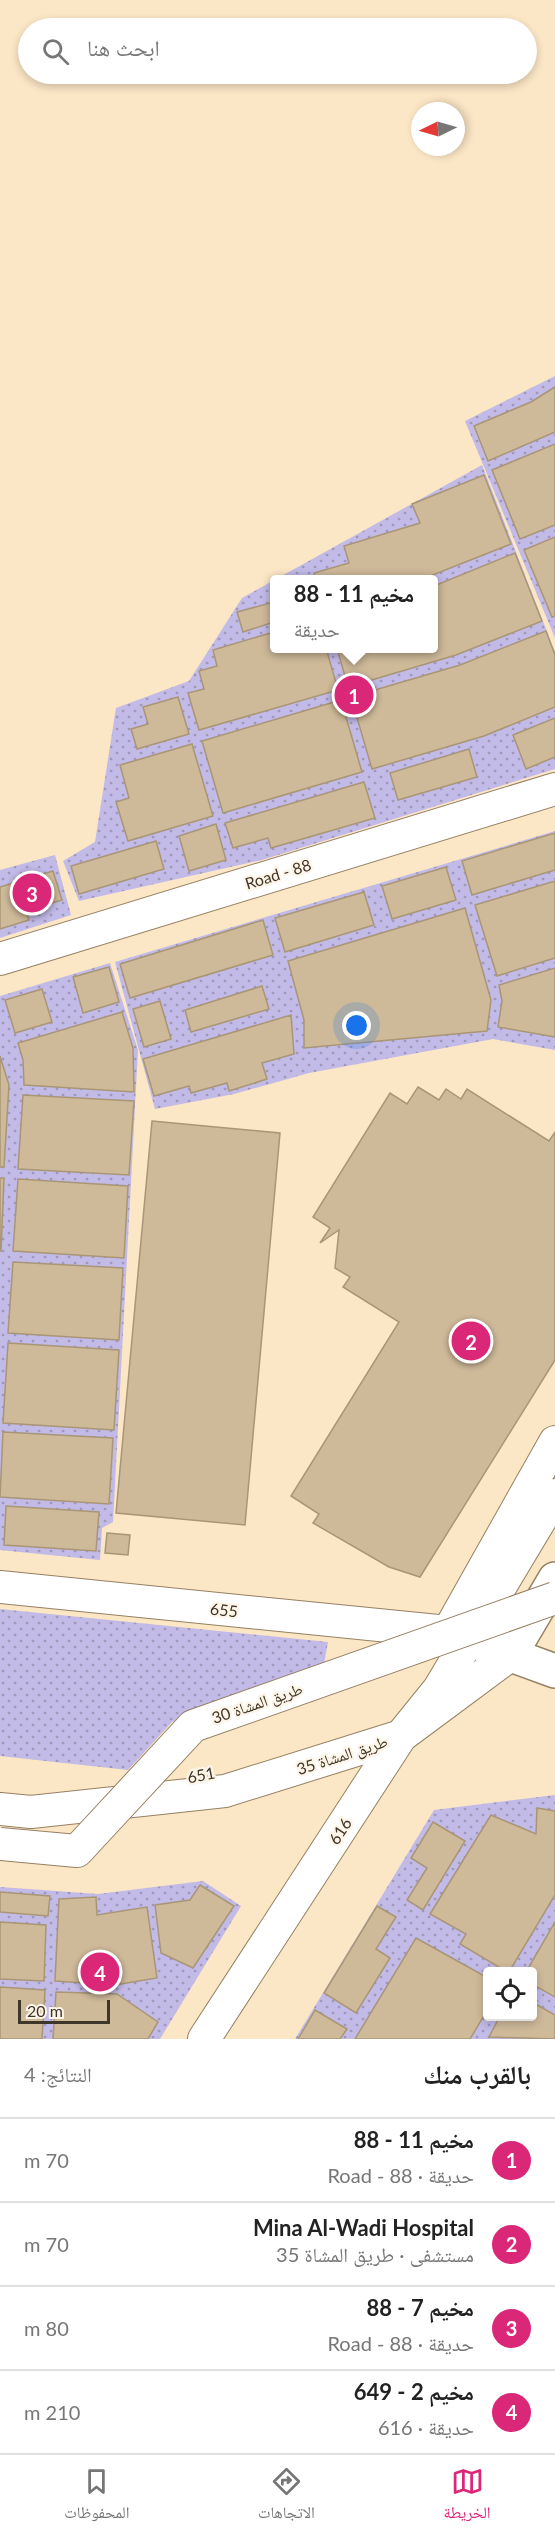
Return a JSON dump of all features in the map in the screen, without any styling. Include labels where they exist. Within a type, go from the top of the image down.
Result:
[{"type":"main road","name":"616","points":[[510,1655],[555,1579]]},
{"type":"main road","name":"616","points":[[510,1655],[555,1622]]},
{"type":"main road","points":[[458,1636],[555,1671]]},
{"type":"street","name":"Road - 88","points":[[0,959],[555,789]]},
{"type":"street","points":[[458,1636],[555,1442]]},
{"type":"street","name":"طريق المشاة 35","points":[[0,1809],[31,1812],[225,1791],[401,1736],[439,1689],[458,1636],[555,1495]]},
{"type":"street","name":"655","points":[[0,1587],[458,1636]]},
{"type":"street","name":"طريق المشاة 30","points":[[0,1845],[77,1851],[193,1726],[555,1598]]},
{"type":"street","name":"616","points":[[204,2039],[401,1736],[510,1655]]},
{"type":"street","name":"651","points":[[0,1789],[87,1797],[401,1736]]},
{"type":"shaded area","points":[[555,376],[555,638],[465,421]]},
{"type":"shaded area","points":[[482,465],[555,652],[555,769],[262,860],[79,901],[63,861],[95,842],[116,708],[189,681],[242,598],[270,582],[270,653],[438,653],[438,575],[283,575]]},
{"type":"shaded area","points":[[555,831],[555,1050],[493,1039],[309,1073],[234,1094],[155,1109],[115,962]]},
{"type":"shaded area","points":[[55,855],[71,915],[0,938],[0,870]]},
{"type":"shaded area","points":[[110,963],[138,1050],[113,1522],[102,1528],[100,1560],[0,1550],[0,996]]},
{"type":"shaded area","points":[[0,1609],[328,1642],[324,1664],[172,1722],[128,1770],[0,1756]]},
{"type":"shaded area","points":[[555,1795],[555,2039],[295,2039],[434,1810]]},
{"type":"shaded area","points":[[203,1881],[241,1906],[160,2039],[0,2039],[0,1887],[98,1894]]},
{"type":"building","points":[[555,387],[555,432],[488,461],[474,426],[531,402]]},
{"type":"building","points":[[555,444],[555,525],[520,539],[492,470]]},
{"type":"building","points":[[484,475],[511,544],[433,575],[315,575],[314,573],[349,563],[344,546],[420,523],[412,504]]},
{"type":"building","points":[[555,537],[555,616],[552,617],[524,550]]},
{"type":"building","points":[[515,553],[542,621],[456,655],[348,687],[338,653],[438,653],[438,584]]},
{"type":"building","points":[[270,603],[270,623],[243,632],[237,612]]},
{"type":"building","points":[[546,631],[555,655],[555,707],[484,736],[372,769],[351,697],[460,665]]},
{"type":"building","points":[[270,633],[270,653],[327,653],[338,690],[199,730],[188,693],[204,689],[199,671],[217,666],[213,650]]},
{"type":"building","points":[[178,697],[189,734],[137,749],[131,729],[148,724],[143,707]]},
{"type":"building","points":[[341,700],[362,772],[223,813],[202,741]]},
{"type":"building","points":[[555,718],[555,757],[526,769],[513,735]]},
{"type":"building","points":[[192,744],[213,816],[128,841],[116,802],[129,798],[120,765]]},
{"type":"building","points":[[469,749],[477,777],[398,800],[390,773]]},
{"type":"building","points":[[364,782],[375,818],[271,848],[268,838],[233,848],[225,823]]},
{"type":"building","points":[[216,824],[226,860],[189,871],[179,836]]},
{"type":"building","points":[[555,833],[555,870],[472,895],[462,861]]},
{"type":"building","points":[[156,841],[164,869],[79,894],[71,866]]},
{"type":"building","points":[[446,867],[456,900],[392,919],[382,886]]},
{"type":"building","points":[[53,871],[62,900],[26,911],[29,920],[0,929],[0,887]]},
{"type":"building","points":[[555,881],[555,958],[497,976],[475,905]]},
{"type":"building","points":[[364,892],[374,925],[285,952],[275,918]]},
{"type":"building","points":[[465,908],[491,1000],[487,1031],[304,1048],[304,1020],[288,961]]},
{"type":"building","points":[[263,920],[273,955],[130,998],[120,964]]},
{"type":"building","points":[[109,967],[119,1002],[83,1013],[73,977]]},
{"type":"building","points":[[555,968],[555,1037],[498,1027],[502,1001],[499,985]]},
{"type":"building","points":[[262,986],[269,1009],[191,1032],[185,1010]]},
{"type":"building","points":[[42,989],[52,1022],[15,1033],[5,1000]]},
{"type":"building","points":[[160,1001],[171,1039],[144,1047],[133,1009]]},
{"type":"building","points":[[122,1012],[133,1048],[134,1092],[24,1085],[23,1060],[18,1043]]},
{"type":"building","points":[[291,1015],[294,1054],[262,1063],[267,1079],[229,1091],[227,1083],[191,1093],[189,1086],[154,1096],[143,1059]]},
{"type":"building","points":[[0,1056],[9,1085],[4,1167],[0,1167]]},
{"type":"building","points":[[418,1087],[439,1100],[446,1089],[461,1099],[467,1089],[549,1141],[555,1132],[555,1360],[420,1577],[389,1567],[313,1523],[319,1514],[291,1496],[399,1322],[343,1287],[350,1277],[335,1268],[339,1230],[320,1243],[330,1228],[313,1217],[390,1093],[407,1104]]},
{"type":"building","points":[[23,1095],[134,1101],[129,1175],[18,1169]]},
{"type":"building","points":[[152,1121],[280,1133],[245,1525],[116,1513]]},
{"type":"building","points":[[0,1178],[4,1178],[1,1251],[0,1251]]},
{"type":"building","points":[[18,1179],[128,1186],[124,1258],[13,1251]]},
{"type":"building","points":[[13,1262],[123,1268],[119,1340],[8,1333]]},
{"type":"building","points":[[8,1343],[119,1350],[114,1430],[3,1423]]},
{"type":"building","points":[[3,1432],[113,1438],[109,1504],[0,1497]]},
{"type":"building","points":[[6,1506],[99,1512],[96,1551],[4,1545]]},
{"type":"building","points":[[107,1533],[130,1535],[128,1555],[105,1553]]},
{"type":"building","points":[[537,1808],[555,1811],[555,1895],[512,1967],[499,1967],[460,1944],[466,1934],[430,1914],[491,1815],[536,1834]]},
{"type":"building","points":[[433,1822],[465,1841],[423,1910],[407,1900],[427,1868],[411,1858]]},
{"type":"building","points":[[200,1885],[234,1906],[193,1968],[161,1953],[155,1905],[190,1900]]},
{"type":"building","points":[[0,1892],[50,1896],[48,1916],[0,1912]]},
{"type":"building","points":[[96,1897],[97,1915],[147,1907],[157,1978],[115,1985],[55,1981],[59,1899]]},
{"type":"building","points":[[377,1906],[396,1917],[376,1949],[390,1958],[356,2013],[324,1993]]},
{"type":"building","points":[[0,1922],[46,1925],[44,1981],[0,1979]]},
{"type":"building","points":[[555,1922],[555,1997],[537,1987],[537,1967],[529,1967]]},
{"type":"building","points":[[416,1938],[483,1975],[483,2017],[470,2039],[355,2039]]},
{"type":"building","points":[[0,1987],[45,1990],[42,2039],[0,2039]]},
{"type":"building","points":[[56,1992],[117,1994],[158,2022],[148,2039],[53,2039]]},
{"type":"building","points":[[537,2005],[555,2015],[555,2039],[489,2037],[497,2021],[537,2021]]},
{"type":"building","points":[[315,2010],[347,2029],[340,2039],[298,2039]]},
{"type":"place","name":"مخيم 11 - 88","points":[[354,695]]},
{"type":"place","name":"مخيم 7 - 88","points":[[32,893]]},
{"type":"place","name":"Mina Al-Wadi Hospital","points":[[471,1341]]},
{"type":"place","name":"مخيم 2 - 649","points":[[100,1972]]}]
